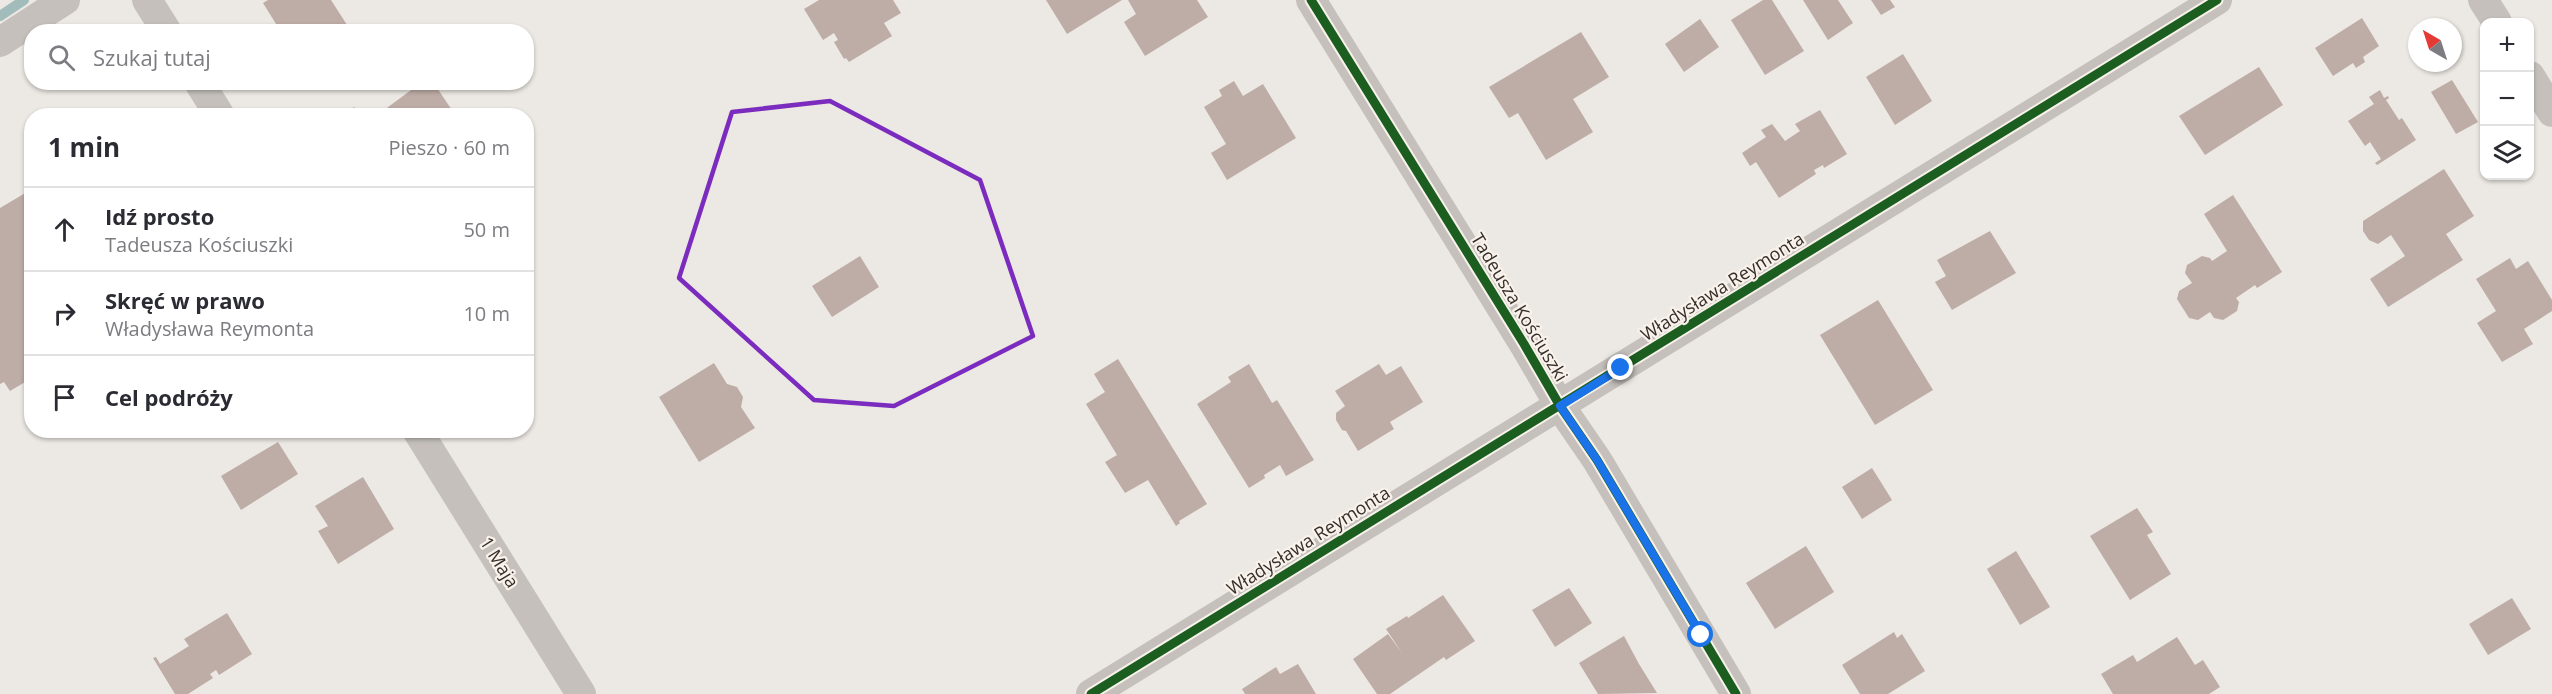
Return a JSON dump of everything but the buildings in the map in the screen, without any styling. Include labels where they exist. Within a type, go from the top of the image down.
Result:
[{"type":"street","points":[[28,24],[65,0]]},
{"type":"street","points":[[147,0],[162,24]]},
{"type":"street","name":"Tadeusza Kościuszki","points":[[1311,0],[1560,406],[1597,460],[1736,694]]},
{"type":"street","name":"Władysława Reymonta","points":[[1091,694],[2217,0]]},
{"type":"street","points":[[2483,0],[2494,18]]},
{"type":"street","points":[[0,42],[24,26]]},
{"type":"street","points":[[2534,84],[2552,112]]},
{"type":"street","points":[[204,90],[215,108]]},
{"type":"street","name":"1 Maja","points":[[422,438],[581,694]]},
{"type":"highlighted area","points":[[830,101],[980,180],[1033,336],[894,406],[814,400],[679,278],[732,112]]},
{"type":"waterway","points":[[0,16],[24,0]]},
{"type":"cycle path","points":[[1311,0],[1560,406],[1597,460],[1736,694]]},
{"type":"cycle path","points":[[1091,694],[2217,0]]},
{"type":"route","points":[[1621,368],[1560,406],[1597,460],[1701,635]]}]
